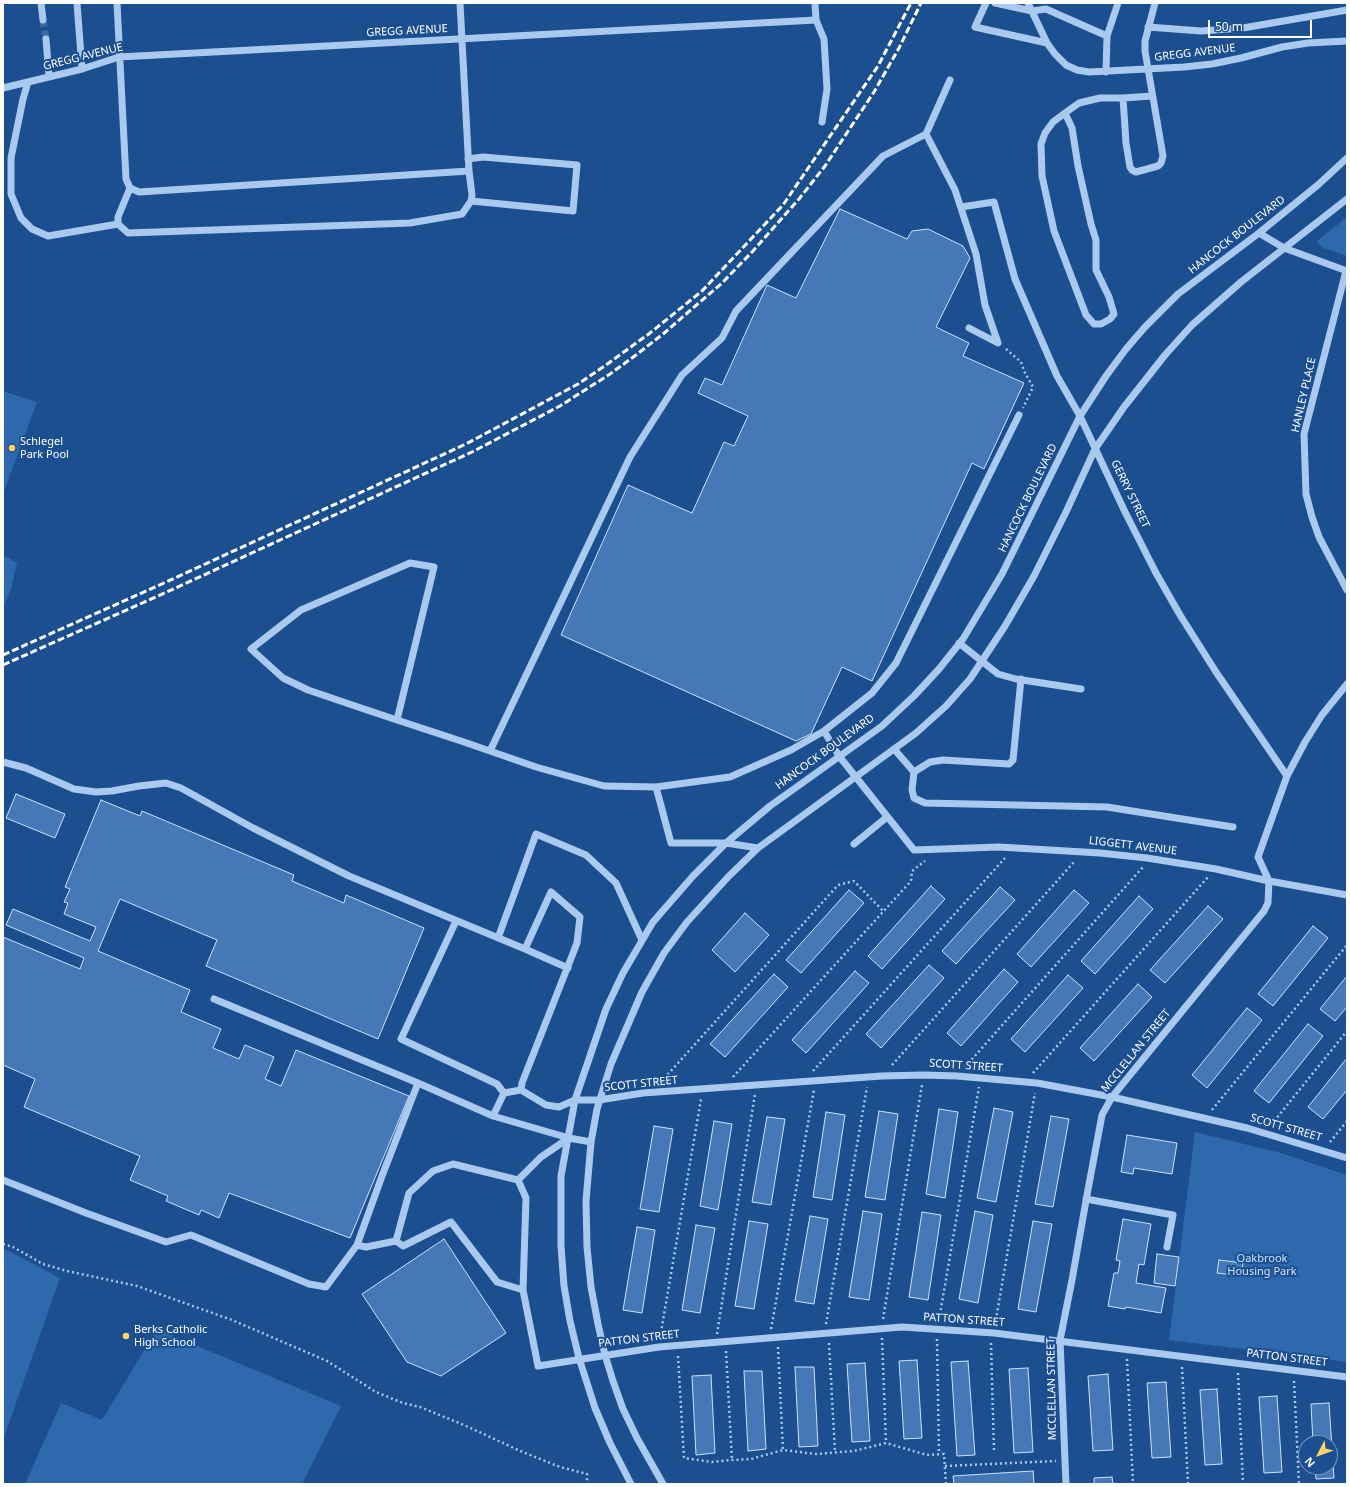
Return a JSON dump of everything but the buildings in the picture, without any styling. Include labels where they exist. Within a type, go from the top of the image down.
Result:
[{"type":"street","points":[[41,3],[43,20]]},
{"type":"street","points":[[77,3],[82,68]]},
{"type":"street","points":[[117,3],[126,179],[130,188],[139,192],[469,171]]},
{"type":"street","points":[[130,188],[118,217],[118,224],[128,234],[410,223],[462,214],[471,201],[472,195],[468,156],[460,3]]},
{"type":"street","points":[[815,3],[816,20],[824,39],[827,89],[822,122]]},
{"type":"street","points":[[986,3],[975,27],[1047,43]]},
{"type":"street","points":[[995,3],[1032,12],[1046,10],[1107,36]]},
{"type":"street","name":"GREGG AVENUE","points":[[1028,3],[1047,43],[1055,54],[1066,65],[1077,70],[1089,72],[1212,64],[1282,47],[1308,43],[1347,41]]},
{"type":"street","points":[[1106,72],[1107,36],[1117,3]]},
{"type":"street","points":[[1123,98],[1126,143],[1130,167],[1136,172],[1158,166],[1161,163],[1162,156],[1145,51],[1145,41],[1154,3]]},
{"type":"street","points":[[1148,27],[1201,31],[1243,28],[1347,10]]},
{"type":"street","name":"GREGG AVENUE","points":[[3,88],[120,57],[816,20]]},
{"type":"street","points":[[46,39],[49,76]]},
{"type":"street","points":[[490,751],[630,457],[682,375],[722,338],[736,311],[883,156],[926,134],[950,80]]},
{"type":"street","points":[[28,82],[11,158],[11,194],[21,218],[32,229],[48,236],[118,224]]},
{"type":"street","points":[[1065,113],[1072,128],[1078,166],[1096,240],[1096,270],[1109,297],[1114,314],[1110,319],[1101,324],[1094,324],[1086,315],[1054,231],[1042,176],[1042,144],[1045,133],[1053,122],[1065,113],[1079,103],[1100,98],[1152,96]]},
{"type":"street","points":[[926,134],[955,190],[976,254],[985,305],[998,343]]},
{"type":"street","points":[[468,156],[577,165],[572,211],[471,201]]},
{"type":"street","name":"HANCOCK BOULEVARD","points":[[631,1484],[610,1443],[595,1408],[579,1358],[570,1321],[564,1286],[561,1246],[561,1176],[576,1100],[606,1009],[623,973],[653,922],[726,843],[770,806],[882,726],[914,696],[939,669],[959,644],[988,600],[1080,416],[1110,371],[1145,327],[1178,294],[1259,233],[1319,184],[1347,158]]},
{"type":"street","points":[[663,1484],[637,1438],[623,1409],[605,1355],[592,1287],[587,1247],[586,1201],[591,1142],[599,1100],[611,1064],[642,992],[664,953],[687,922],[728,877],[758,848],[916,733],[946,706],[970,679],[1005,626],[1034,576],[1095,449],[1142,384],[1165,355],[1192,325],[1241,282],[1347,199]]},
{"type":"street","name":"GERRY STREET","points":[[960,207],[994,202],[1015,279],[1057,376],[1080,416],[1125,512],[1180,615],[1216,672],[1287,776]]},
{"type":"street","points":[[1259,233],[1284,248],[1347,271]]},
{"type":"street","name":"HANLEY PLACE","points":[[1347,271],[1304,434],[1306,494],[1312,517],[1319,537],[1347,590]]},
{"type":"street","points":[[969,328],[998,343]]},
{"type":"street","points":[[397,720],[434,567],[410,563],[301,610],[251,649],[283,678],[308,690],[536,767],[604,786],[656,787],[730,777],[792,750],[824,731],[872,693],[896,663],[1019,415]]},
{"type":"street","points":[[959,644],[998,674],[1081,689]]},
{"type":"street","points":[[914,772],[930,762],[943,760],[1009,764],[1013,760],[1021,679]]},
{"type":"street","name":"MCCLELLAN STREET","points":[[1066,1484],[1060,1340],[1102,1115],[1112,1097],[1264,912],[1268,903],[1269,881],[1258,857],[1287,776],[1304,742],[1322,715],[1347,684]]},
{"type":"street","points":[[824,731],[839,756],[887,817],[854,844]]},
{"type":"street","points":[[894,749],[914,772],[912,790],[914,798],[926,803],[1107,808],[1233,827]]},
{"type":"street","points":[[3,762],[26,768],[74,789],[96,792],[112,791],[166,783],[181,788],[253,828],[350,876],[568,968]]},
{"type":"street","points":[[656,787],[671,843],[726,843],[758,848]]},
{"type":"street","name":"LIGGETT AVENUE","points":[[887,817],[914,850],[999,847],[1151,858],[1216,869],[1269,881],[1347,895]]},
{"type":"street","points":[[498,938],[536,834],[586,855],[616,883],[642,940]]},
{"type":"street","points":[[493,1116],[504,1093],[521,1086],[577,943],[580,917],[551,892],[525,949]]},
{"type":"street","points":[[456,921],[401,1039],[497,1084],[504,1093]]},
{"type":"street","points":[[214,999],[493,1116],[569,1138],[591,1142]]},
{"type":"street","name":"SCOTT STREET","points":[[521,1086],[546,1105],[560,1107],[576,1100],[599,1100],[652,1093],[882,1076],[957,1076],[1026,1081],[1112,1097],[1206,1118],[1264,1133],[1347,1158]]},
{"type":"street","points":[[3,1180],[86,1213],[166,1242],[191,1235],[309,1284],[326,1287],[357,1245],[418,1084]]},
{"type":"street","points":[[518,1180],[541,1157],[569,1138]]},
{"type":"street","points":[[396,1242],[409,1193],[433,1171],[453,1164],[518,1180]]},
{"type":"street","points":[[357,1245],[366,1246],[396,1242],[403,1246],[451,1222],[497,1282],[523,1290],[526,1198],[518,1180]]},
{"type":"street","points":[[1086,1199],[1173,1215],[1167,1247]]},
{"type":"street","name":"PATTON STREET","points":[[523,1290],[538,1366],[579,1358],[677,1345],[902,1327],[938,1328],[1060,1340],[1347,1377]]},
{"type":"path","points":[[998,343],[1021,362],[1025,373],[1033,386],[1019,415]]},
{"type":"path","points":[[803,1082],[1014,848]]},
{"type":"path","points":[[723,1088],[883,910],[911,881],[912,871],[938,849]]},
{"type":"path","points":[[882,1076],[1083,852]]},
{"type":"path","points":[[957,1076],[1151,858]]},
{"type":"path","points":[[1026,1081],[1216,869]]},
{"type":"path","points":[[652,1093],[838,884],[854,881],[883,910]]},
{"type":"path","points":[[1206,1118],[1347,945]]},
{"type":"path","points":[[1264,1133],[1347,1032]]},
{"type":"path","points":[[886,1443],[881,1328],[924,1075]]},
{"type":"path","points":[[835,1452],[827,1333],[868,1077]]},
{"type":"path","points":[[938,1454],[936,1342],[980,1078]]},
{"type":"path","points":[[770,1337],[815,1081]]},
{"type":"path","points":[[994,1451],[990,1345],[994,1333],[1037,1083]]},
{"type":"path","points":[[715,1342],[757,1085]]},
{"type":"path","points":[[659,1347],[702,1089]]},
{"type":"path","points":[[1323,1151],[1347,1121]]},
{"type":"path","points":[[3,1244],[14,1247],[43,1264],[67,1271],[137,1286],[232,1320],[327,1361],[376,1392],[404,1403],[420,1407],[560,1467],[587,1474],[587,1484]]},
{"type":"path","points":[[778,1337],[783,1450]]},
{"type":"path","points":[[726,1341],[732,1460]]},
{"type":"path","points":[[677,1345],[684,1458],[712,1462],[751,1459],[783,1450],[816,1454],[854,1451],[886,1443],[927,1455],[944,1454],[946,1484]]},
{"type":"path","points":[[1126,1349],[1133,1484]]},
{"type":"path","points":[[1181,1356],[1188,1484]]},
{"type":"path","points":[[1237,1363],[1243,1484]]},
{"type":"path","points":[[1293,1370],[1299,1484]]},
{"type":"path","points":[[945,1466],[1065,1460]]},
{"type":"green space","points":[[1347,217],[1347,256],[1321,247],[1317,241]]},
{"type":"green space","name":"Schlegel Park Pool","points":[[3,391],[37,402],[3,494]]},
{"type":"green space","points":[[3,555],[17,563],[11,589],[3,605]]},
{"type":"green space","name":"Oakbrook Housing Park","points":[[1195,1132],[1281,1153],[1347,1175],[1347,1362],[1169,1340]]},
{"type":"green space","points":[[3,1248],[60,1278],[3,1440]]},
{"type":"green space","points":[[157,1329],[341,1406],[302,1484],[25,1484],[61,1403],[102,1420]]},
{"type":"tunnel","points":[[43,20],[46,39]]},
{"type":"railway","points":[[3,655],[164,583],[466,444],[578,384],[606,365],[650,333],[702,291],[783,205],[878,66],[911,3]]},
{"type":"railway","points":[[3,665],[158,596],[472,452],[560,406],[610,374],[663,334],[722,283],[753,251],[799,199],[825,166],[874,92],[899,48],[921,3]]},
{"type":"place","name":"Schlegel Park Pool","points":[[12,448]]},
{"type":"place","name":"Berks Catholic High School","points":[[126,1336]]}]
